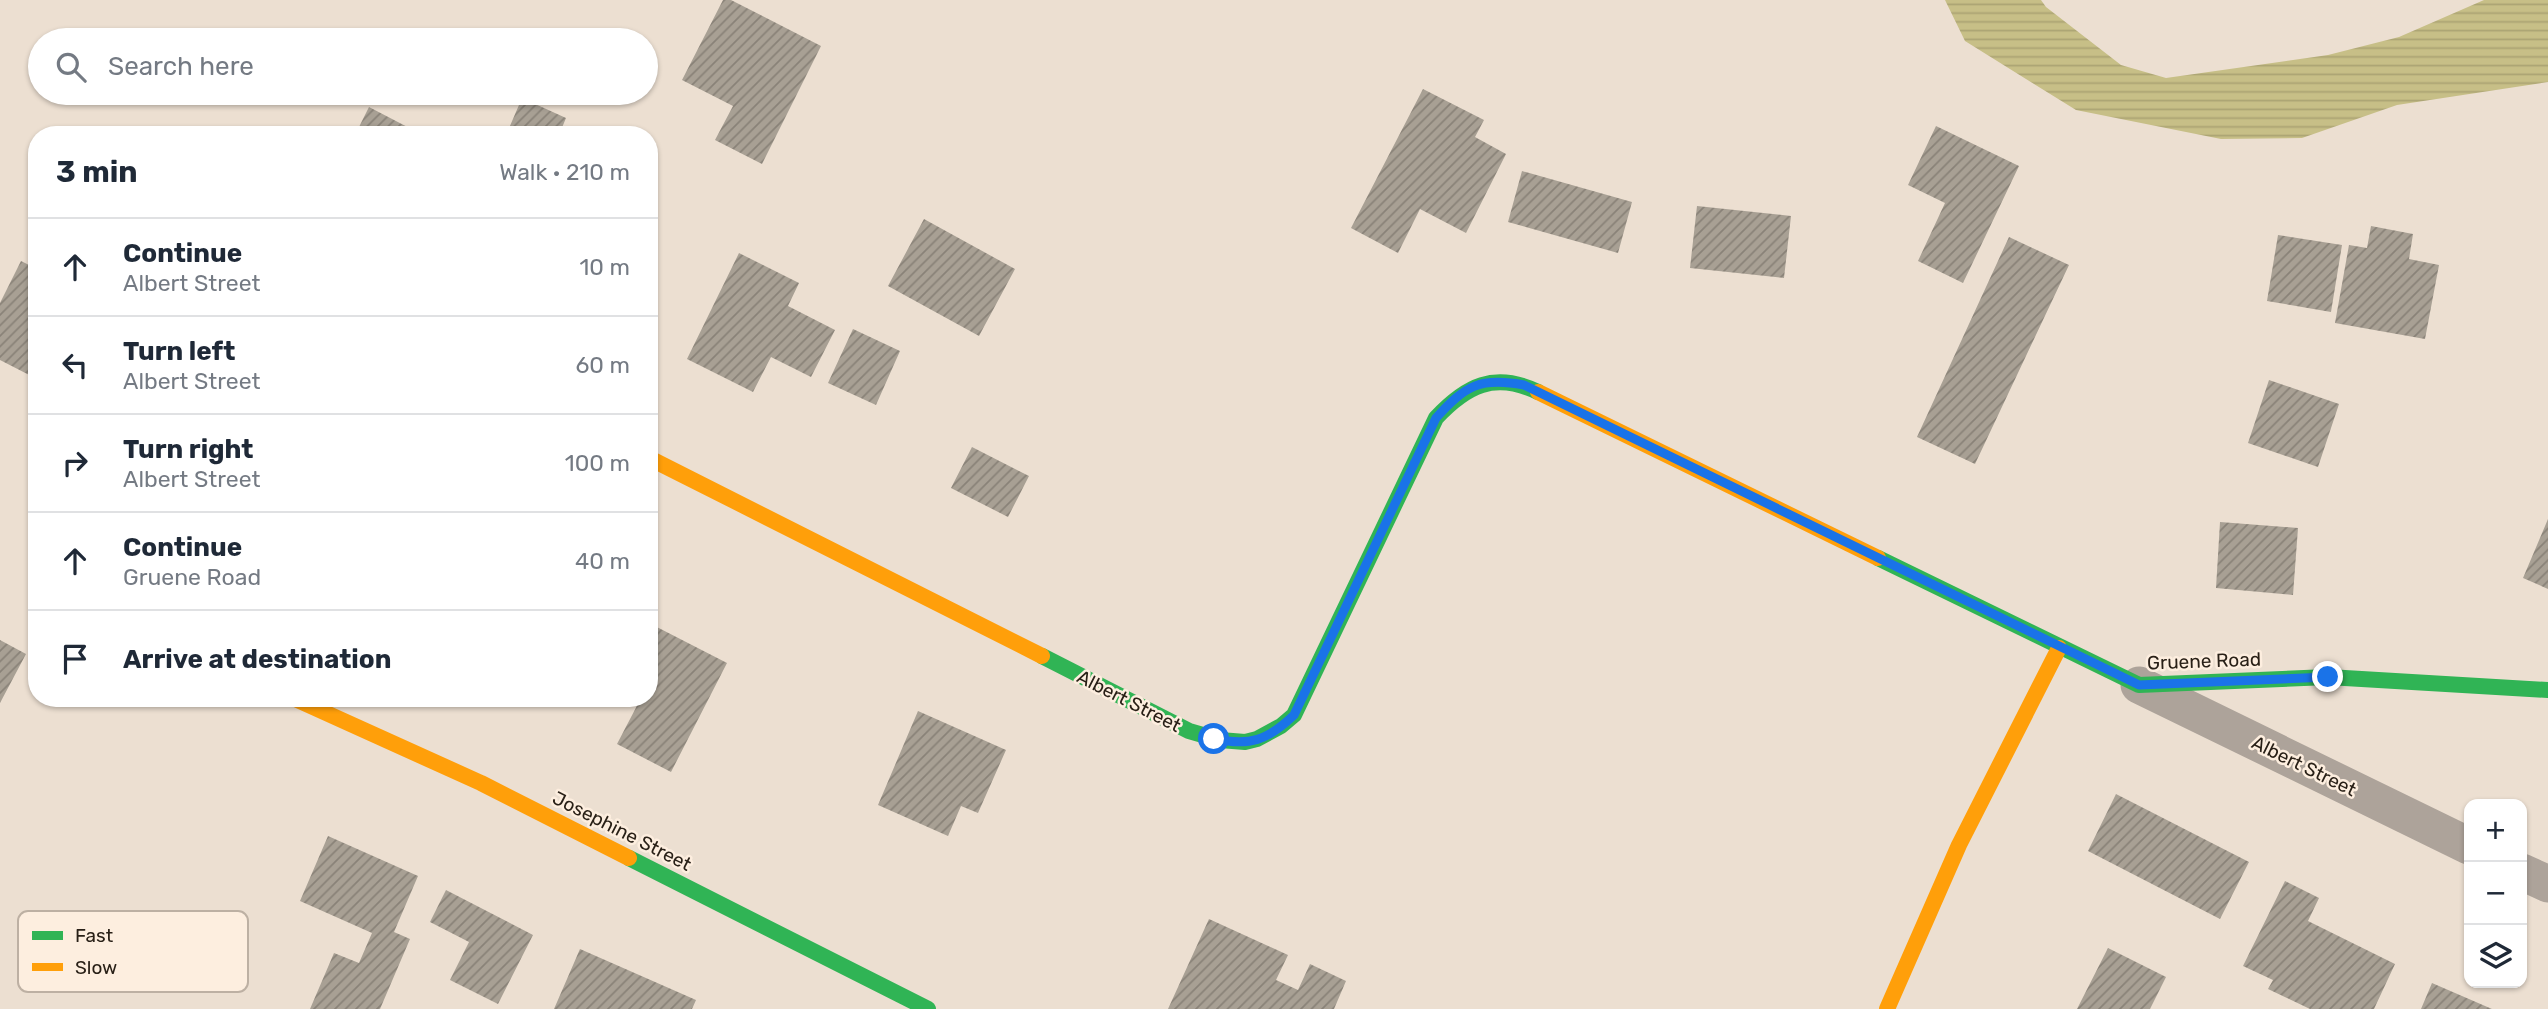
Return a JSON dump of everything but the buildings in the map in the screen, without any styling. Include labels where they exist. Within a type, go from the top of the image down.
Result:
[{"type":"street","name":"Albert Street","points":[[658,463],[1189,731],[1240,744],[1276,733],[1294,715],[1436,418],[1450,402],[1479,383],[1498,380],[1524,385],[2059,648]]},
{"type":"street","name":"Gruene Road","points":[[2059,648],[2139,685],[2328,677],[2548,690]]},
{"type":"street","points":[[1887,1009],[1959,845],[2059,648]]},
{"type":"street","name":"Albert Street","points":[[2139,685],[2464,844]]},
{"type":"street","name":"Josephine Street","points":[[313,707],[481,783],[928,1009]]},
{"type":"street","points":[[2527,874],[2548,884]]},
{"type":"shaded area","points":[[1945,0],[2041,0],[2046,7],[2121,65],[2166,78],[2328,55],[2399,37],[2484,0],[2548,0],[2548,82],[2397,105],[2302,138],[2221,139],[2076,110],[1965,41]]},
{"type":"traffic: fast","points":[[1042,656],[1189,731],[1220,740],[1245,742],[1257,739],[1281,726],[1294,715],[1436,418],[1458,397],[1482,385],[1508,383],[1538,392]]},
{"type":"traffic: fast","points":[[1878,558],[2139,685],[2328,677],[2548,690]]},
{"type":"traffic: fast","points":[[629,858],[928,1009]]},
{"type":"traffic: slow","points":[[1538,392],[1878,558]]},
{"type":"traffic: slow","points":[[658,463],[1042,656]]},
{"type":"traffic: slow","points":[[1887,1009],[1959,845],[2059,648]]},
{"type":"traffic: slow","points":[[313,707],[481,783],[629,858]]},
{"type":"route","points":[[1214,739],[1240,744],[1276,733],[1294,715],[1436,418],[1450,402],[1479,383],[1498,380],[1524,385],[2139,685],[2328,677]]}]
